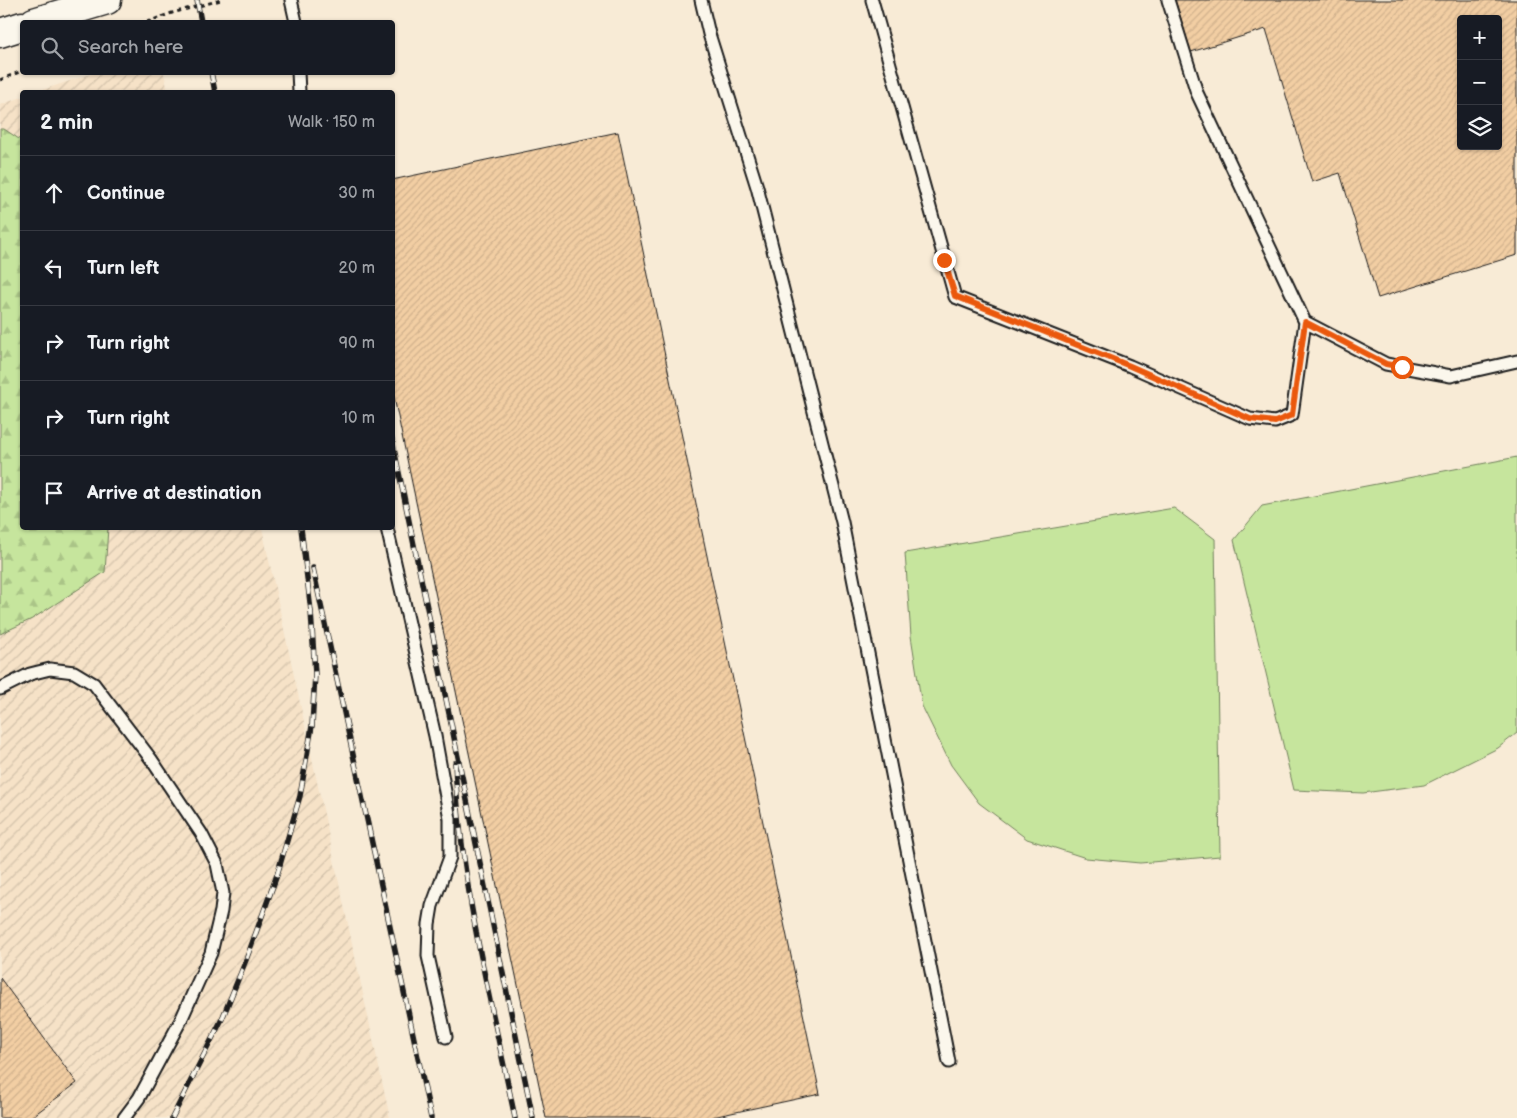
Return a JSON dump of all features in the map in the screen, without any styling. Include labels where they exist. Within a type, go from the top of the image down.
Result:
[{"type":"main road","points":[[41,20],[108,0]]},
{"type":"main road","points":[[0,33],[20,27]]},
{"type":"lane","points":[[290,0],[295,20]]},
{"type":"lane","points":[[701,0],[709,34],[756,187],[842,522],[949,1062]]},
{"type":"lane","points":[[872,0],[955,296],[1130,366],[1250,419],[1275,422],[1292,415],[1305,322],[1197,94],[1168,0]]},
{"type":"lane","points":[[298,75],[298,90]]},
{"type":"lane","points":[[1305,322],[1386,364],[1451,376],[1517,361]]},
{"type":"lane","points":[[387,530],[435,736],[450,819],[450,857],[432,906],[429,924],[428,956],[446,1037]]},
{"type":"lane","points":[[0,690],[30,674],[50,669],[74,672],[94,684],[151,759],[201,833],[217,864],[223,893],[222,911],[211,953],[181,1020],[139,1098],[124,1118]]},
{"type":"path","points":[[153,20],[221,0]]},
{"type":"path","points":[[0,80],[20,72]]},
{"type":"shaded area","points":[[88,75],[164,75],[168,90],[42,90]]},
{"type":"shaded area","points":[[20,98],[20,530],[262,530],[390,1118],[0,1118],[0,105]]},
{"type":"green space","points":[[0,129],[4,129],[20,140],[20,530],[108,530],[105,572],[32,619],[0,634]]},
{"type":"green space","points":[[1517,457],[1517,733],[1498,748],[1424,785],[1363,793],[1294,790],[1234,540],[1262,506]]},
{"type":"green space","points":[[1174,508],[1215,539],[1220,856],[1140,863],[1086,858],[1027,839],[979,803],[951,765],[922,706],[911,636],[905,553]]},
{"type":"building","points":[[1175,0],[1517,0],[1517,255],[1378,298],[1340,173],[1312,182],[1266,29],[1191,52]]},
{"type":"building","points":[[618,132],[820,1094],[708,1118],[546,1118],[395,402],[395,179]]},
{"type":"building","points":[[0,978],[77,1083],[30,1118],[0,1118]]},
{"type":"railway","points":[[197,0],[201,20]]},
{"type":"railway","points":[[212,75],[215,90]]},
{"type":"railway","points":[[395,453],[533,1118]]},
{"type":"railway","points":[[172,1118],[222,1019],[246,960],[277,875],[300,796],[312,726],[315,674],[311,611],[301,530]]},
{"type":"railway","points":[[313,568],[431,1118]]},
{"type":"railway","points":[[455,763],[463,853],[470,897],[515,1118]]},
{"type":"route","points":[[944,260],[955,296],[1130,366],[1250,419],[1275,422],[1292,415],[1305,322],[1386,364],[1402,367]]}]
